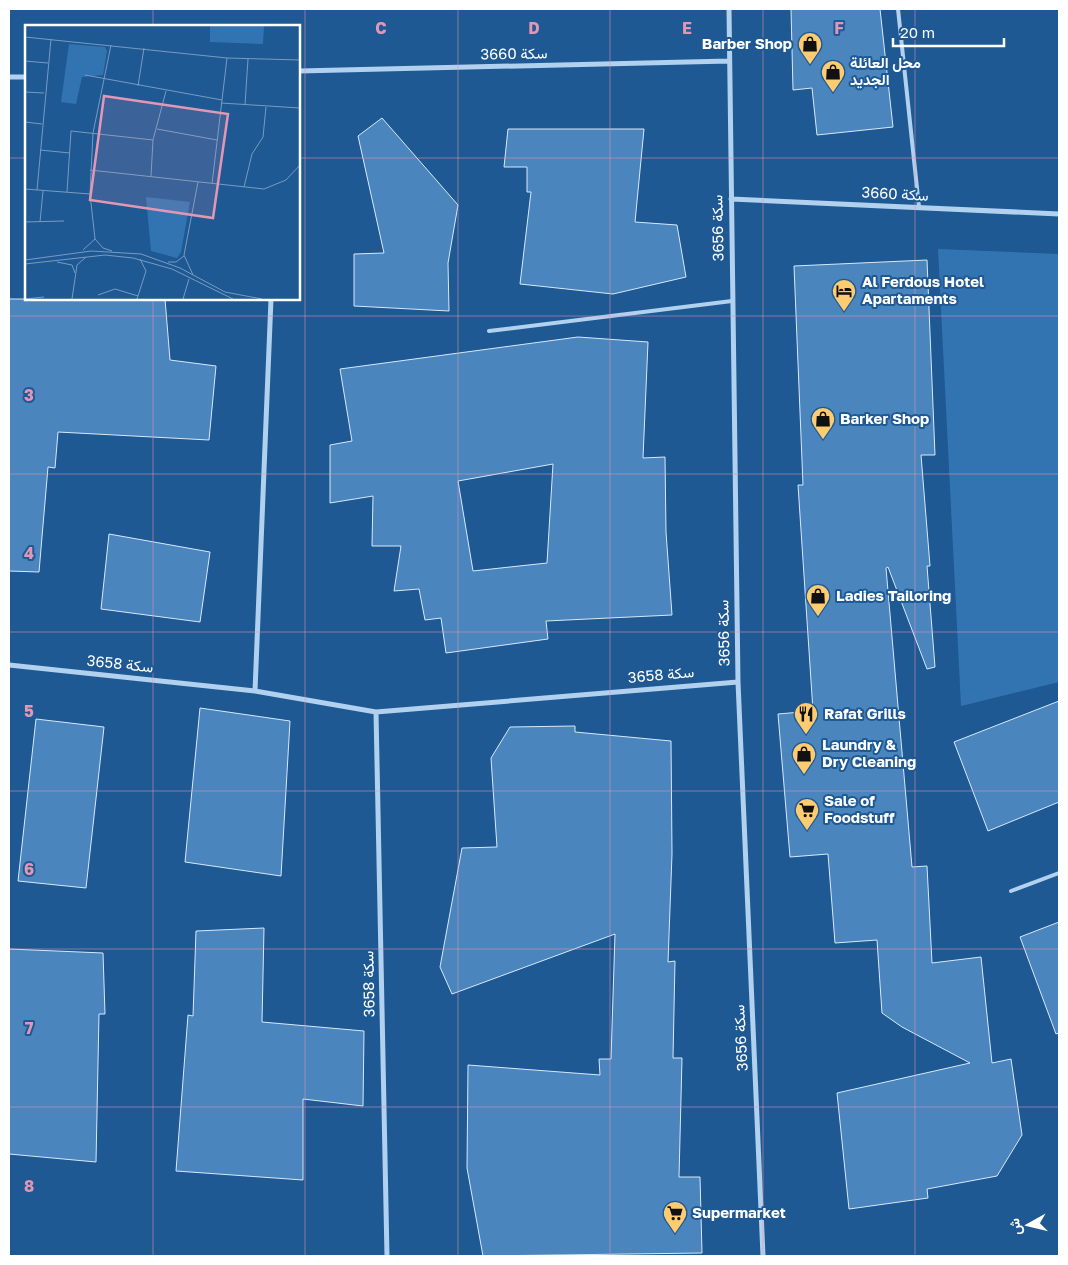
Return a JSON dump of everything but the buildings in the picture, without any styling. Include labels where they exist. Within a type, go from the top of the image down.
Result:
[{"type":"street","name":"سكة 3656","points":[[729,9],[730,199],[738,682],[763,1256]]},
{"type":"street","name":"سكة 3660","points":[[300,71],[729,61]]},
{"type":"street","points":[[9,77],[25,77]]},
{"type":"street","name":"سكة 3660","points":[[730,199],[1059,214]]},
{"type":"street","points":[[255,691],[271,300]]},
{"type":"street","name":"سكة 3658","points":[[9,665],[255,691],[376,712],[738,682]]},
{"type":"street","name":"سكة 3658","points":[[376,712],[387,1256]]},
{"type":"lane","points":[[898,9],[919,207]]},
{"type":"lane","points":[[489,331],[732,301]]},
{"type":"lane","points":[[1011,891],[1059,873]]},
{"type":"shaded area","points":[[938,249],[1059,254],[1059,682],[961,706]]},
{"type":"place","name":"Barber Shop","points":[[810,65]]},
{"type":"place","name":"محل العائلة الجديد","points":[[833,93]]},
{"type":"place","name":"Al Ferdous Hotel Apartaments","points":[[844,312]]},
{"type":"place","name":"Barker Shop","points":[[823,440]]},
{"type":"place","name":"Ladies Tailoring","points":[[818,617]]},
{"type":"place","name":"Rafat Grills","points":[[806,735]]},
{"type":"place","name":"Laundry & Dry Cleaning","points":[[804,775]]},
{"type":"place","name":"Sale of Foodstuff","points":[[807,831]]},
{"type":"place","name":"Supermarket","points":[[675,1234]]}]
